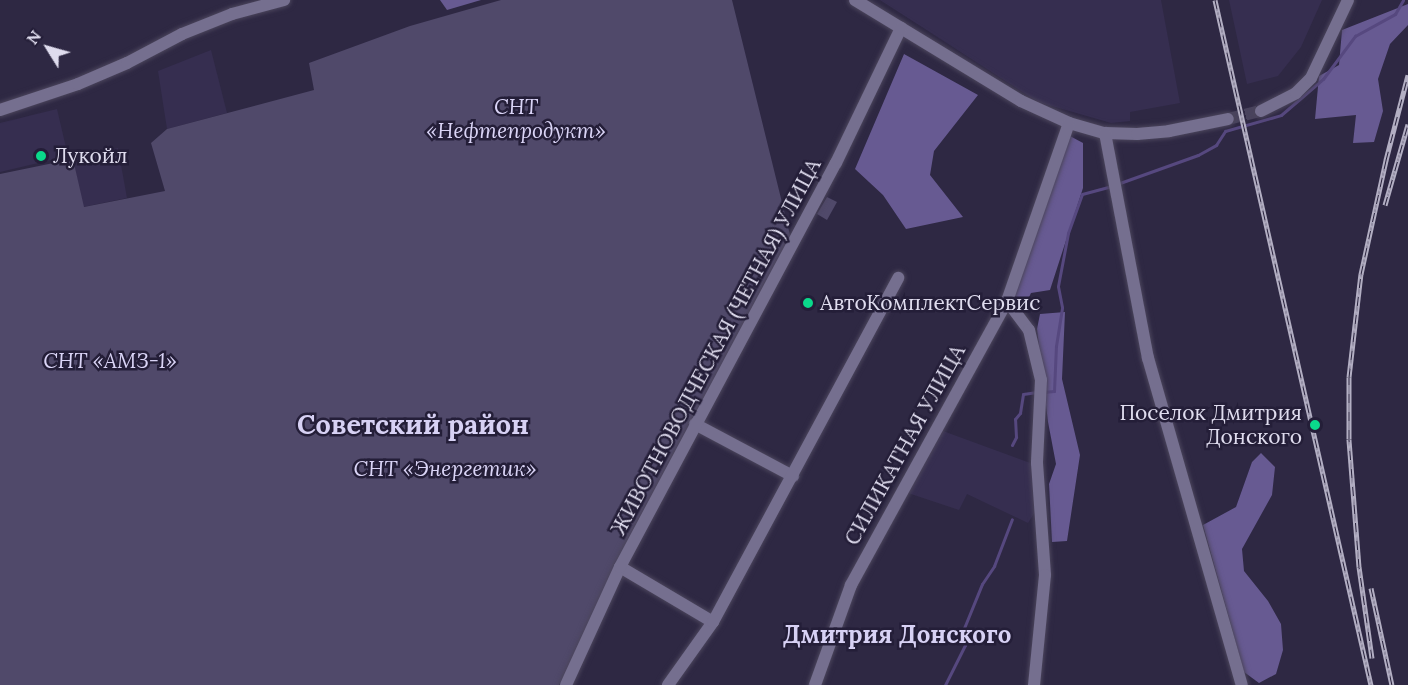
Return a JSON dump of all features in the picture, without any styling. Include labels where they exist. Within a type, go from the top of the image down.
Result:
[{"type":"street","points":[[0,110],[78,84],[127,63],[182,34],[232,14],[284,0]]},
{"type":"street","points":[[855,0],[1022,101],[1069,123],[1105,133],[1137,134],[1169,131],[1228,119]]},
{"type":"street","points":[[1260,111],[1296,93],[1311,78],[1348,0]]},
{"type":"street","name":"ЖИВОТНОВОДЧЕСКАЯ (ЧЕТНАЯ) УЛИЦА","points":[[566,685],[620,567],[836,163],[901,28]]},
{"type":"street","name":"СИЛИКАТНАЯ УЛИЦА","points":[[815,685],[851,585],[1006,301],[1069,123]]},
{"type":"street","points":[[1105,133],[1148,358],[1242,685]]},
{"type":"street","points":[[668,685],[713,622],[898,278]]},
{"type":"street","points":[[1006,301],[1029,330],[1041,380],[1037,463],[1045,574],[1034,685]]},
{"type":"street","points":[[695,424],[793,476]]},
{"type":"street","points":[[620,567],[713,622]]},
{"type":"shaded area","points":[[440,0],[481,0],[447,10]]},
{"type":"shaded area","points":[[880,0],[1161,0],[1180,103],[1130,112],[1130,121],[1111,123],[1038,102]]},
{"type":"shaded area","points":[[1229,0],[1322,0],[1301,47],[1278,76],[1247,84]]},
{"type":"shaded area","points":[[1408,4],[1408,25],[1390,44],[1378,79],[1383,111],[1374,142],[1353,143],[1356,115],[1315,119],[1319,76],[1339,65],[1342,30]]},
{"type":"shaded area","points":[[211,50],[227,113],[167,129],[158,71]]},
{"type":"shaded area","points":[[904,54],[978,95],[934,151],[930,175],[963,217],[906,229],[883,195],[855,169]]},
{"type":"shaded area","points":[[57,109],[68,156],[0,172],[0,123]]},
{"type":"shaded area","points":[[1068,135],[1083,143],[1083,188],[1050,290],[1031,293],[1022,312],[1013,297]]},
{"type":"shaded area","points":[[118,148],[127,198],[83,207],[73,159]]},
{"type":"shaded area","points":[[1065,312],[1062,379],[1080,455],[1067,541],[1052,542],[1049,484],[1056,464],[1048,422],[1037,329],[1040,314]]},
{"type":"shaded area","points":[[943,431],[1033,464],[1037,509],[1028,523],[967,494],[959,510],[908,493]]},
{"type":"shaded area","points":[[1261,453],[1275,467],[1272,495],[1242,549],[1244,571],[1268,601],[1281,624],[1283,650],[1276,674],[1259,683],[1244,672],[1203,525],[1236,507],[1252,462]]},
{"type":"green space","points":[[501,0],[732,0],[793,247],[559,685],[0,685],[0,174],[73,159],[84,207],[165,191],[151,143],[167,129],[314,90],[309,63],[410,26]]},
{"type":"green space","points":[[827,197],[837,202],[827,220],[817,214]]},
{"type":"waterway","points":[[1117,184],[1198,155],[1216,145],[1225,131],[1281,115],[1323,79],[1355,36],[1395,14],[1403,0]]},
{"type":"waterway","points":[[1043,392],[1054,391],[1056,346],[1062,307],[1058,286],[1068,233],[1082,194],[1111,186]]},
{"type":"waterway","points":[[1012,445],[1016,437],[1015,419],[1020,413],[1023,394],[1037,392]]},
{"type":"waterway","points":[[945,685],[965,645],[962,633],[982,584],[994,566],[1012,519]]},
{"type":"tunnel","points":[[1228,119],[1261,111]]},
{"type":"railway","points":[[1215,0],[1371,685]]},
{"type":"railway","points":[[1372,658],[1359,567],[1349,439],[1349,377],[1361,274],[1386,160],[1408,75]]},
{"type":"railway","points":[[1385,205],[1408,124]]},
{"type":"railway","points":[[1371,588],[1392,685]]},
{"type":"place","name":"Лукойл","points":[[41,156]]},
{"type":"place","name":"АвтоКомплектСервис","points":[[808,303]]},
{"type":"place","name":"Поселок Дмитрия Донского","points":[[1315,425]]},
{"type":"district","name":"Советский район","points":[[413,425]]},
{"type":"district","name":"Дмитрия Донского","points":[[897,635]]},
{"type":"park label","name":"СНТ «Нефтепродукт»","points":[[516,119]]},
{"type":"park label","name":"СНТ «АМЗ-1»","points":[[110,361]]},
{"type":"park label","name":"СНТ «Энергетик»","points":[[445,469]]}]
